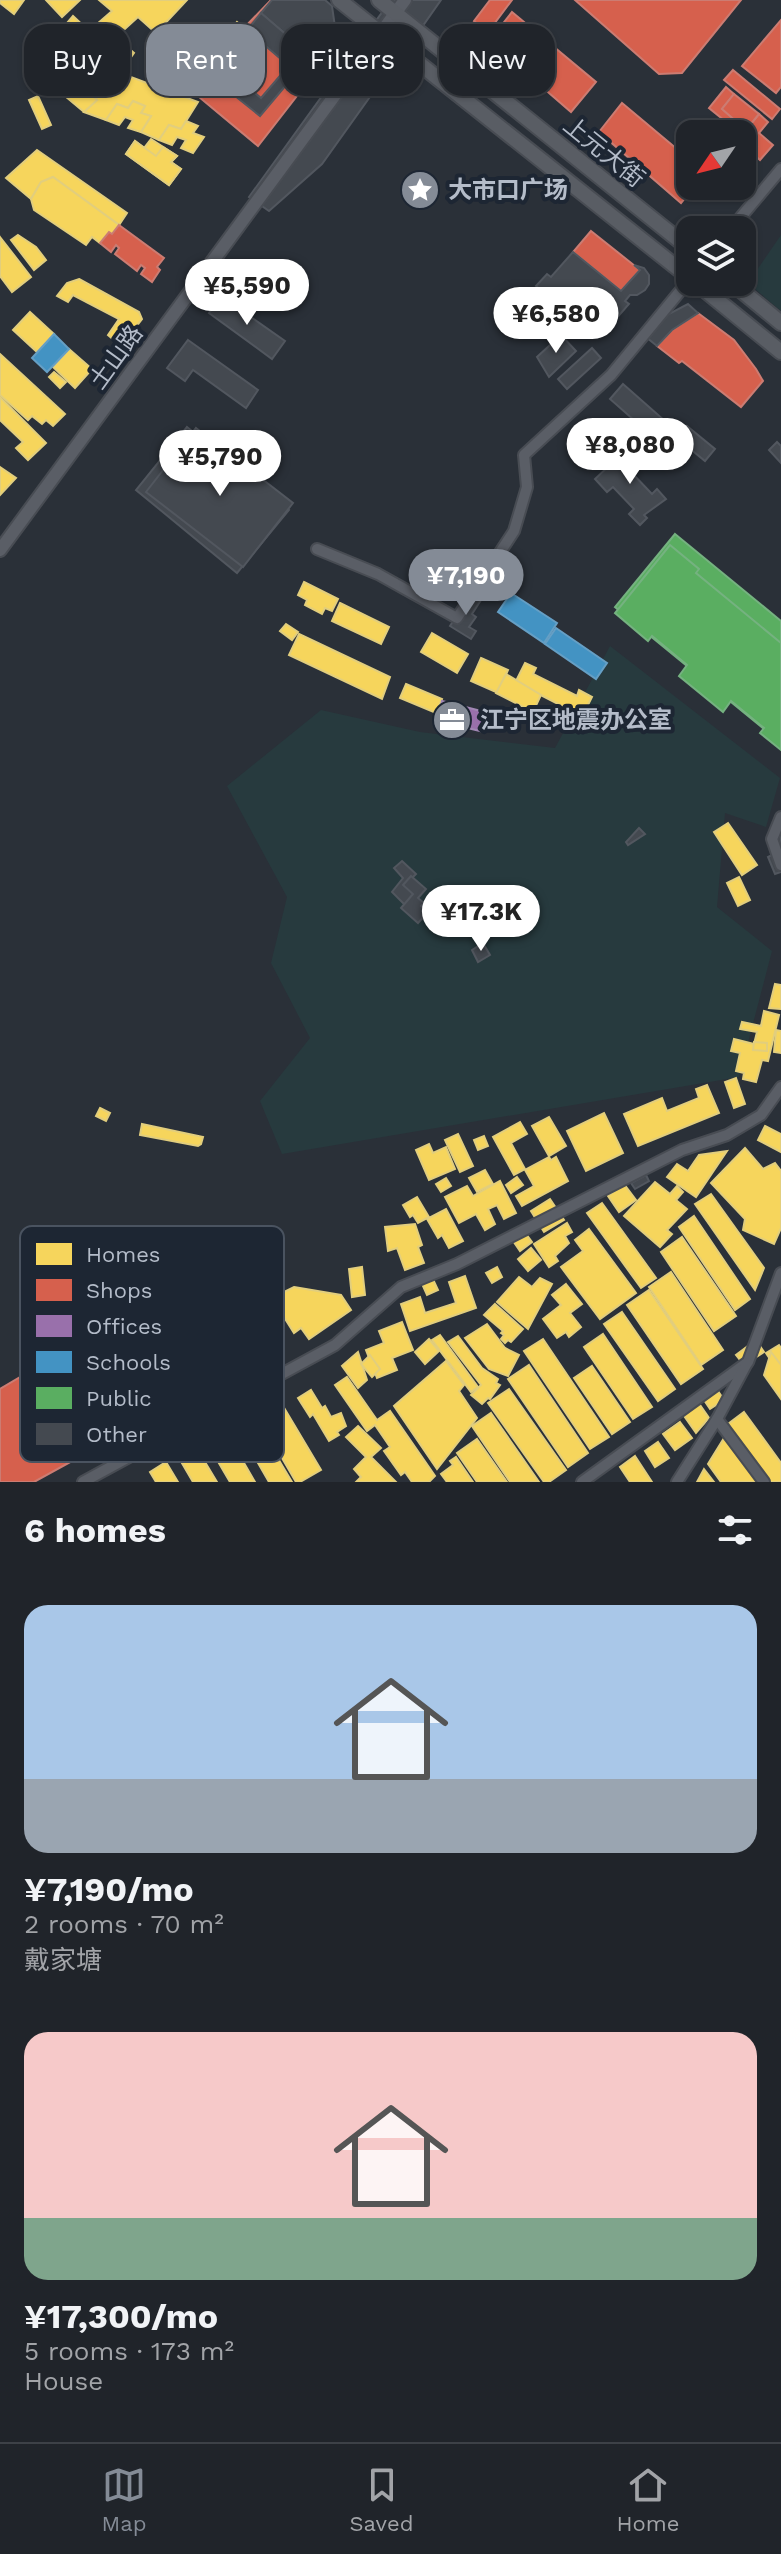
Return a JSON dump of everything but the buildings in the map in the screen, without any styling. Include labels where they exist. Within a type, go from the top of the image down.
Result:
[{"type":"main road","name":"上元大街","points":[[339,0],[368,24]]},
{"type":"main road","name":"上元大街","points":[[379,0],[676,238]]},
{"type":"main road","name":"上元大街","points":[[423,68],[676,267]]},
{"type":"main road","points":[[712,296],[781,352]]},
{"type":"main road","points":[[748,296],[781,323]]},
{"type":"street","name":"土山路","points":[[389,24],[405,0]]},
{"type":"street","name":"土山路","points":[[0,550],[336,96]]},
{"type":"street","points":[[742,216],[781,169]]},
{"type":"street","points":[[317,549],[378,574],[457,618],[514,531],[527,487],[524,455],[611,375],[676,295]]},
{"type":"street","points":[[781,817],[772,839],[781,865]]},
{"type":"street","points":[[284,1373],[335,1345],[401,1287],[457,1264],[682,1150],[727,1135],[761,1115],[781,1087]]},
{"type":"street","points":[[677,1482],[748,1362],[781,1273]]},
{"type":"street","points":[[582,1482],[748,1362]]},
{"type":"street","points":[[717,1419],[764,1482]]},
{"type":"street","points":[[83,1482],[120,1462]]},
{"type":"green space","points":[[781,235],[781,311],[756,290],[756,271]]},
{"type":"green space","points":[[610,646],[780,778],[766,827],[725,813],[717,907],[772,951],[739,1077],[282,1154],[260,1101],[310,1038],[271,963],[287,897],[227,786],[321,710],[420,732],[555,748]]},
{"type":"place","name":"大市口广场","points":[[420,190]]},
{"type":"place","name":"江宁区地震办公室","points":[[452,720]]}]
